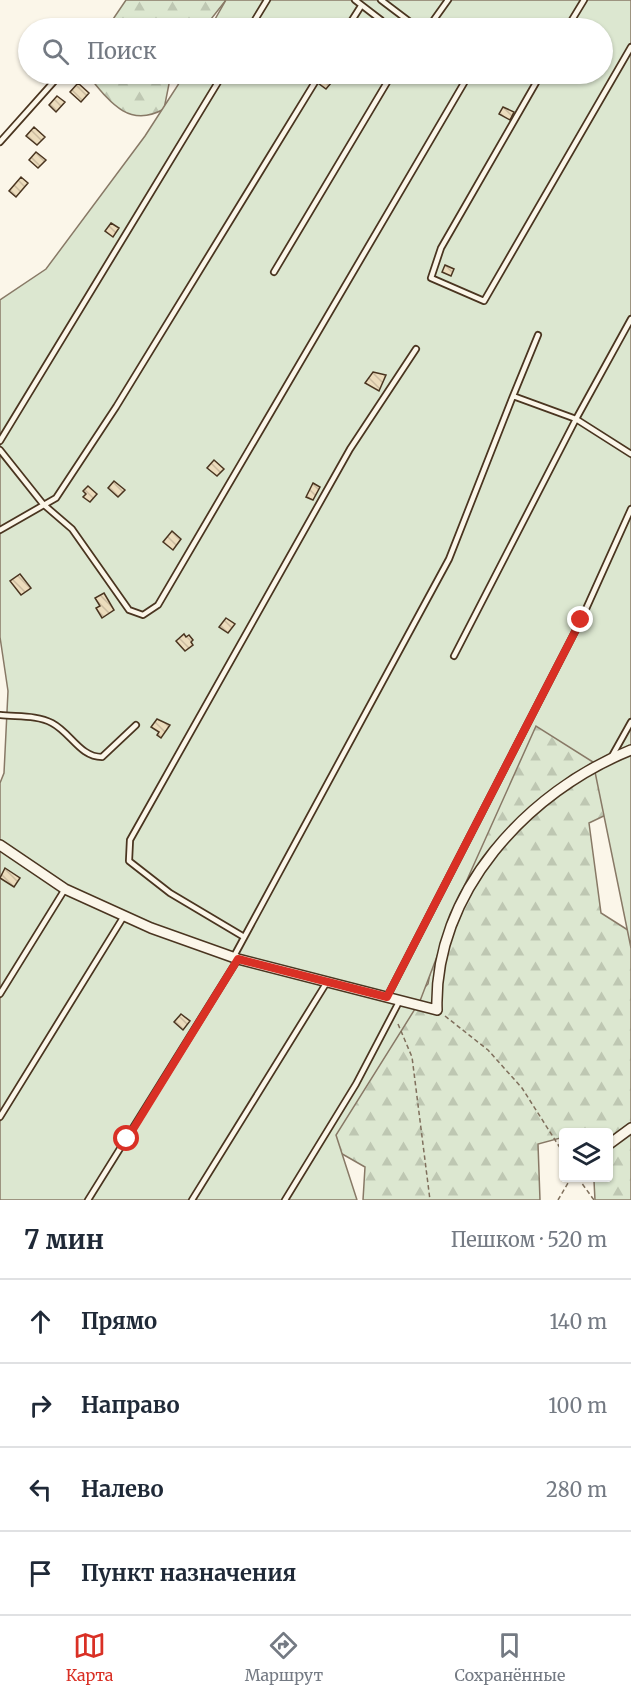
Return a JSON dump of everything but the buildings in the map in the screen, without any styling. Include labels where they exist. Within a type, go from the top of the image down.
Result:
[{"type":"street","points":[[1,849],[65,889],[124,916],[235,958],[437,1010],[437,993],[446,946],[482,864],[520,821],[556,792],[611,758],[631,750]]},
{"type":"street","points":[[613,1142],[631,1128]]},
{"type":"lane","points":[[256,18],[267,0]]},
{"type":"lane","points":[[355,0],[378,18]]},
{"type":"lane","points":[[381,0],[405,18]]},
{"type":"lane","points":[[435,18],[448,0]]},
{"type":"lane","points":[[573,18],[584,0]]},
{"type":"lane","points":[[353,18],[361,6]]},
{"type":"lane","points":[[613,78],[631,47]]},
{"type":"lane","points":[[0,142],[52,84]]},
{"type":"lane","points":[[0,441],[217,84]]},
{"type":"lane","points":[[0,530],[56,498],[116,406],[314,84]]},
{"type":"lane","points":[[274,272],[386,84]]},
{"type":"lane","points":[[0,450],[43,504],[72,529],[129,610],[143,615],[158,605],[463,84]]},
{"type":"lane","points":[[535,84],[441,248],[431,278],[484,301],[610,84]]},
{"type":"lane","points":[[454,656],[576,419],[631,319]]},
{"type":"lane","points":[[87,1200],[235,958],[449,559],[538,335]]},
{"type":"lane","points":[[244,938],[170,894],[129,861],[130,840],[338,470],[416,349]]},
{"type":"lane","points":[[513,396],[576,419],[631,454]]},
{"type":"lane","points":[[387,997],[581,620],[631,509]]},
{"type":"lane","points":[[0,715],[40,719],[52,723],[92,757],[102,757],[136,725]]},
{"type":"lane","points":[[611,758],[631,722]]},
{"type":"lane","points":[[0,994],[65,889]]},
{"type":"lane","points":[[0,1117],[124,916]]},
{"type":"lane","points":[[192,1200],[327,982]]},
{"type":"lane","points":[[285,1200],[356,1084],[400,1000]]},
{"type":"path","points":[[437,1010],[488,1050],[522,1088],[559,1146]]},
{"type":"path","points":[[397,1020],[412,1057],[430,1200]]},
{"type":"path","points":[[558,1200],[569,1182]]},
{"type":"path","points":[[581,1182],[594,1200]]},
{"type":"green space","points":[[126,0],[226,0],[212,18],[114,18]]},
{"type":"green space","points":[[226,0],[631,0],[631,948],[593,762],[536,726],[462,891],[420,1001],[336,1135],[357,1200],[0,1200],[0,783],[4,773],[8,691],[0,637],[0,300],[46,269],[145,136],[179,84],[613,84],[613,18],[216,18]]},
{"type":"green space","points":[[95,84],[169,84],[164,109],[140,116],[120,109]]},
{"type":"green space","points":[[568,660],[629,804],[589,823],[601,913],[631,932],[631,1200],[595,1200],[594,1182],[613,1182],[613,1128],[559,1128],[559,1138],[538,1144],[540,1200],[363,1200],[365,1167],[337,1151],[336,1135],[382,1030],[428,984],[434,952],[500,792]]},
{"type":"route","points":[[127,1139],[238,959],[387,997],[581,620]]}]
